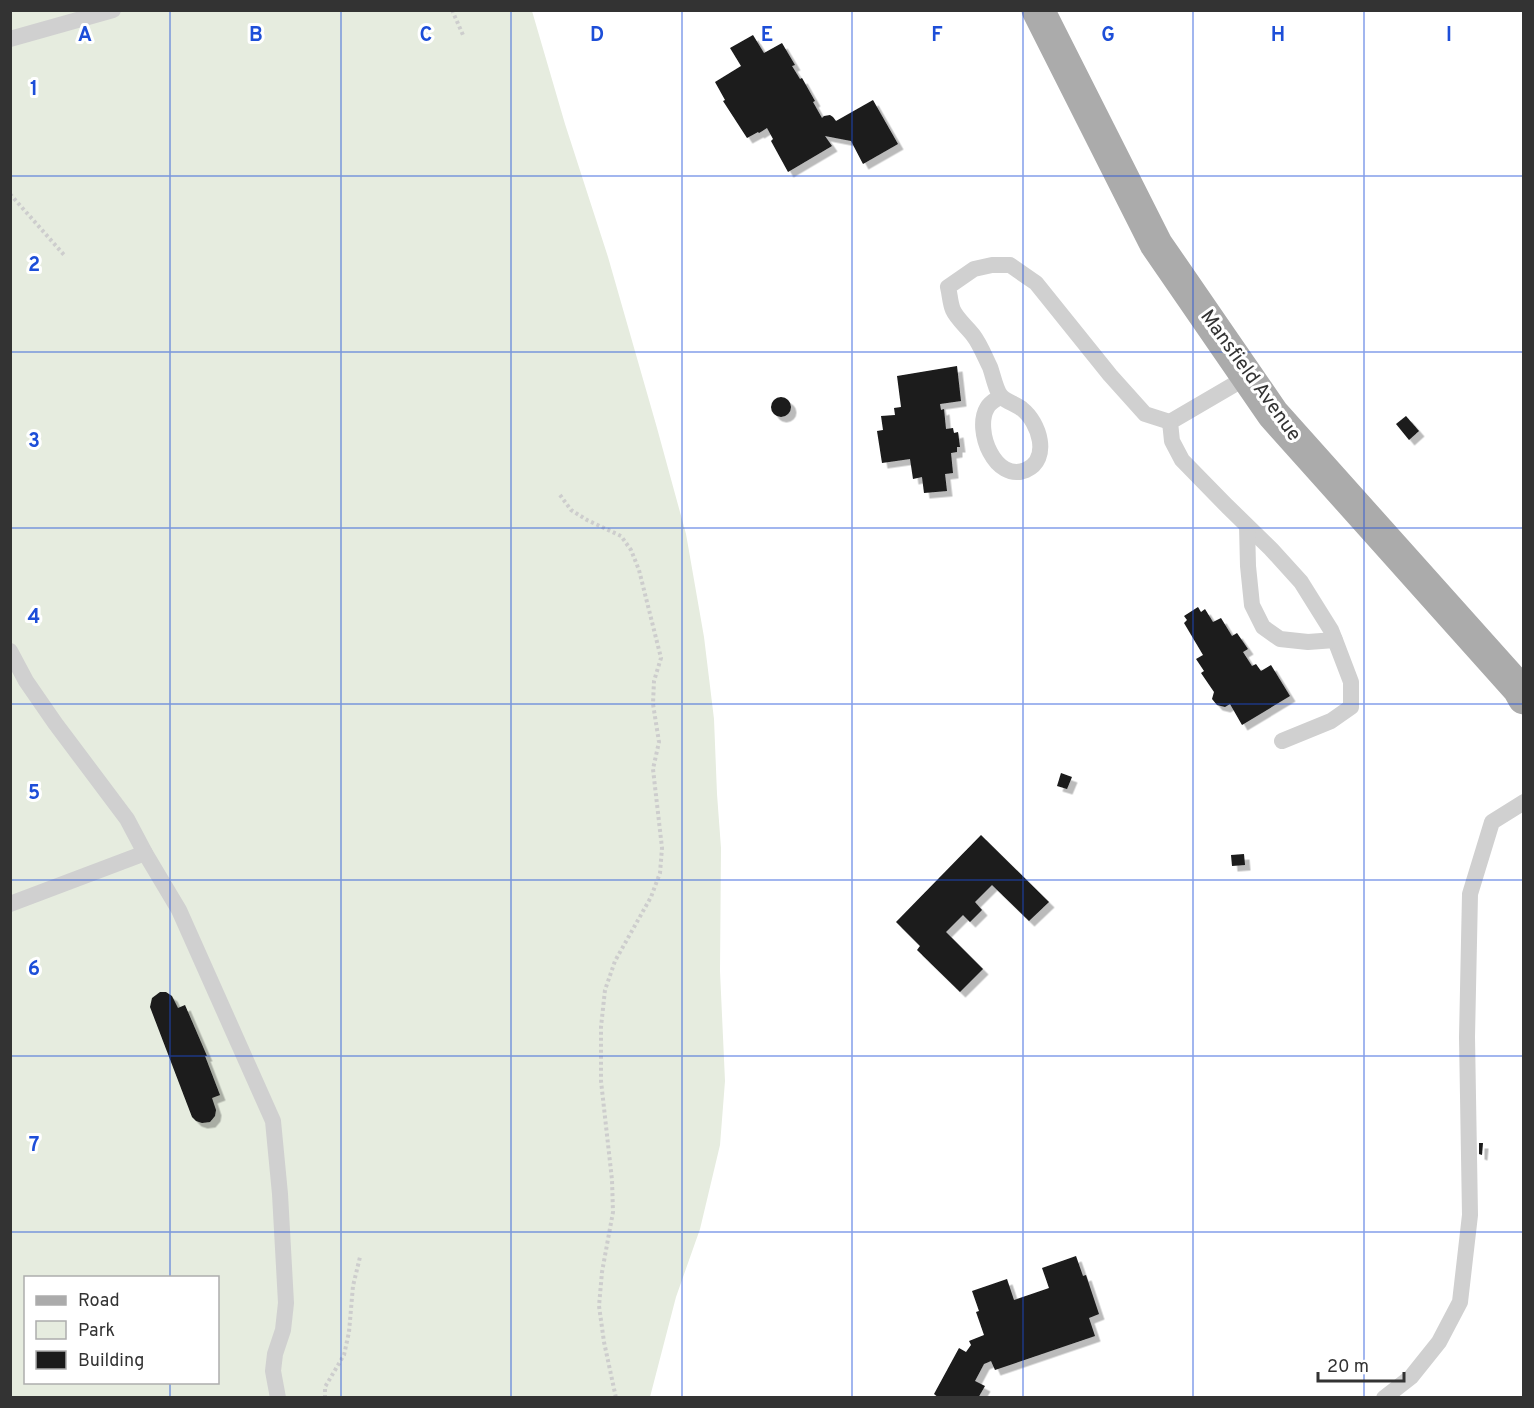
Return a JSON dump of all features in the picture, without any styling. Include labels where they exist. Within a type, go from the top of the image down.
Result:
[{"type":"main road","name":"Mansfield Avenue","points":[[1038,10],[1156,244],[1273,414],[1519,689],[1524,698]]},
{"type":"lane","points":[[10,39],[113,10]]},
{"type":"lane","points":[[1001,396],[986,408],[982,420],[983,435],[992,456],[1000,467],[1011,471],[1023,471],[1032,467],[1039,460],[1041,449],[1038,432],[1031,418],[1022,409],[1001,396],[974,337],[953,311],[948,287],[974,268],[992,265],[1011,265],[1036,283],[1110,375],[1145,414],[1170,422],[1247,377]]},
{"type":"lane","points":[[1170,422],[1172,441],[1182,460],[1301,582],[1331,630],[1351,682],[1351,707],[1331,721],[1282,741]]},
{"type":"lane","points":[[1247,526],[1252,605],[1263,627],[1280,639],[1308,642],[1335,640]]},
{"type":"lane","points":[[10,651],[26,681],[50,716],[127,819],[179,910],[273,1120],[286,1303],[283,1330],[275,1354],[273,1371],[278,1398]]},
{"type":"lane","points":[[1383,1398],[1411,1377],[1439,1342],[1460,1302],[1470,1215],[1467,1037],[1470,894],[1492,822],[1524,802]]},
{"type":"lane","points":[[10,904],[145,853]]},
{"type":"path","points":[[452,10],[463,35]]},
{"type":"path","points":[[10,195],[65,256]]},
{"type":"path","points":[[560,495],[571,510],[621,536],[631,550],[639,570],[661,658],[654,681],[653,705],[659,742],[653,769],[662,848],[660,873],[651,897],[615,961],[605,990],[601,1027],[601,1081],[612,1180],[613,1212],[602,1272],[599,1306],[616,1398]]},
{"type":"path","points":[[325,1398],[325,1387],[344,1355],[350,1332],[353,1286],[360,1257]]},
{"type":"green space","points":[[11,11],[532,11],[565,124],[608,257],[686,534],[704,637],[714,719],[721,848],[720,971],[725,1081],[720,1145],[700,1229],[676,1297],[650,1397],[11,1397]]},
{"type":"building","points":[[753,35],[764,53],[782,43],[795,65],[792,66],[800,79],[802,78],[822,118],[830,115],[836,121],[873,100],[898,144],[863,164],[851,141],[825,136],[832,146],[788,172],[771,141],[773,139],[767,128],[747,138],[723,101],[725,100],[715,82],[741,66],[730,48]]},
{"type":"building","points":[[957,366],[961,401],[940,404],[941,410],[944,409],[946,429],[953,428],[954,433],[958,432],[960,447],[957,447],[957,452],[951,453],[953,473],[945,474],[947,491],[924,493],[922,477],[913,479],[910,459],[882,463],[877,431],[883,430],[881,416],[895,415],[894,408],[901,407],[897,376]]},
{"type":"building","points":[[781,397],[788,400],[791,407],[788,414],[781,417],[774,414],[771,407],[774,400]]},
{"type":"building","points":[[1406,416],[1419,431],[1409,440],[1396,424]]},
{"type":"building","points":[[1198,607],[1201,612],[1205,609],[1213,622],[1221,618],[1232,636],[1237,633],[1248,649],[1243,652],[1252,666],[1256,664],[1261,671],[1271,665],[1290,696],[1242,725],[1230,704],[1225,707],[1217,705],[1212,699],[1214,692],[1201,673],[1204,671],[1196,659],[1203,655],[1184,623],[1187,620],[1184,616]]},
{"type":"building","points":[[1061,773],[1072,777],[1067,789],[1057,786]]},
{"type":"building","points":[[981,835],[1049,902],[1029,921],[992,885],[975,902],[982,910],[970,922],[963,915],[946,932],[983,969],[960,992],[917,950],[920,946],[896,922]]},
{"type":"building","points":[[1244,854],[1245,865],[1232,866],[1231,855]]},
{"type":"building","points":[[160,992],[166,992],[172,996],[178,1008],[185,1005],[207,1056],[205,1056],[220,1095],[212,1098],[216,1110],[210,1122],[202,1123],[192,1117],[150,1007],[152,998]]},
{"type":"building","points":[[1479,1143],[1483,1143],[1482,1155],[1479,1154]]},
{"type":"building","points":[[1076,1256],[1083,1276],[1086,1275],[1099,1314],[1089,1318],[1095,1336],[995,1370],[991,1361],[984,1364],[975,1381],[985,1386],[978,1398],[939,1398],[934,1394],[959,1348],[966,1352],[971,1345],[969,1341],[984,1335],[972,1291],[1007,1279],[1014,1300],[1049,1288],[1042,1268]]}]
